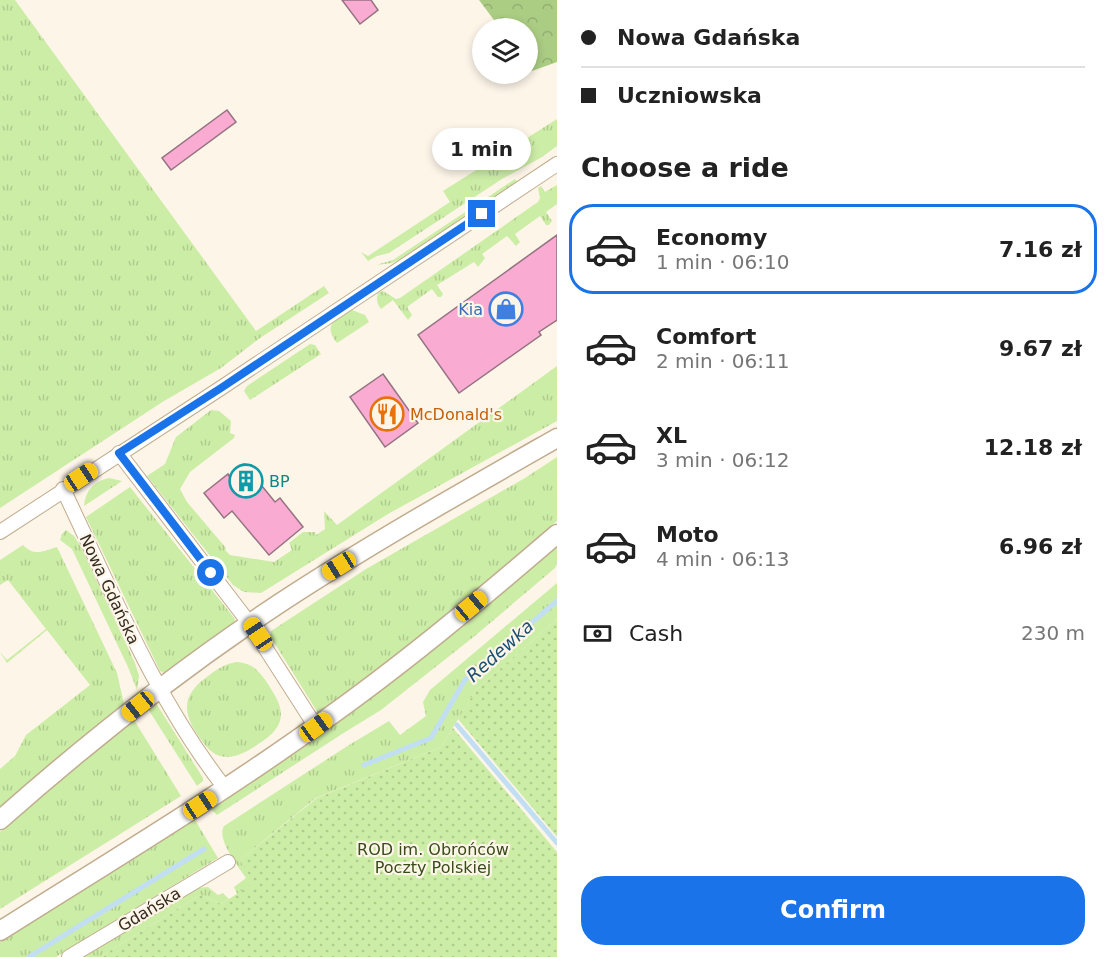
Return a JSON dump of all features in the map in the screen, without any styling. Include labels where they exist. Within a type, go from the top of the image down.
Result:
[{"type":"main road","points":[[0,820],[159,689],[250,624],[398,529],[557,438]]},
{"type":"main road","points":[[0,931],[225,789],[316,727],[406,660],[557,534]]},
{"type":"street","points":[[0,532],[557,164]]},
{"type":"street","points":[[119,453],[250,624],[316,727]]},
{"type":"street","name":"Nowa Gdańska","points":[[63,489],[159,689],[205,764],[225,789]]},
{"type":"street","name":"Gdańska","points":[[69,957],[228,862]]},
{"type":"green space","points":[[0,0],[15,0],[256,331],[324,286],[329,293],[260,338],[221,368],[164,401],[0,508]]},
{"type":"green space","points":[[479,0],[557,0],[557,62],[538,69],[538,18],[492,18]]},
{"type":"green space","points":[[557,119],[557,146],[542,157],[502,179],[389,253],[368,261],[361,252],[368,256],[450,202],[443,191]]},
{"type":"green space","points":[[515,179],[517,182],[401,259],[376,265],[393,260]]},
{"type":"green space","points":[[557,185],[557,204],[546,212],[552,221],[549,225],[546,225],[540,216],[515,234],[520,242],[516,246],[507,236],[482,254],[485,258],[478,267],[474,262],[437,285],[443,294],[441,297],[438,297],[432,289],[407,307],[412,315],[408,320],[393,300],[381,309],[377,299],[378,293],[383,291],[396,299],[400,298],[538,202],[540,198],[538,188],[541,186],[545,192]]},
{"type":"green space","points":[[352,310],[365,315],[369,322],[337,343],[331,326]]},
{"type":"green space","points":[[310,344],[315,345],[321,354],[250,400],[244,391],[247,386]]},
{"type":"green space","points":[[557,366],[557,421],[388,514],[261,593],[244,592],[233,585],[147,476],[165,464],[176,437],[211,410],[219,411],[231,421],[230,433],[235,435],[234,438],[190,472],[180,489],[187,502],[230,555],[274,562],[292,550],[289,543],[303,532],[315,532],[316,535],[325,529],[324,511],[337,525]]},
{"type":"green space","points":[[557,457],[557,521],[435,625],[318,713],[270,636],[271,631],[366,569],[525,478]]},
{"type":"green space","points":[[109,478],[122,481],[84,506],[91,487]]},
{"type":"green space","points":[[130,487],[235,619],[234,623],[164,673],[160,671],[86,517]]},
{"type":"green space","points":[[66,530],[74,536],[81,547],[135,663],[139,676],[137,690],[72,549],[60,540]]},
{"type":"green space","points":[[23,545],[35,552],[57,547],[117,673],[124,704],[0,807],[0,769],[15,756],[26,735],[90,685],[47,630],[7,663],[0,652],[7,660],[46,629],[8,580],[0,585],[0,560]]},
{"type":"green space","points":[[557,546],[555,568],[476,635],[381,710],[217,815],[211,809],[313,740],[388,685],[450,637]]},
{"type":"green space","points":[[557,583],[557,619],[476,690],[441,747],[316,798],[240,860],[255,883],[237,894],[234,887],[246,878],[225,845],[222,831],[224,826],[389,721],[400,735],[426,716],[423,702],[430,690]]},
{"type":"green space","points":[[557,619],[557,837],[458,719],[476,690]]},
{"type":"green space","points":[[236,662],[255,668],[262,675],[278,702],[281,713],[279,724],[274,732],[251,749],[231,757],[224,757],[211,751],[192,726],[187,709],[188,700],[198,684],[208,676],[221,667]]},
{"type":"green space","points":[[156,703],[203,778],[197,786],[148,709]]},
{"type":"green space","points":[[134,720],[181,796],[0,909],[0,832]]},
{"type":"green space","name":"ROD im. Obrońców Poczty Polskiej","points":[[453,728],[557,852],[557,957],[100,957],[200,895],[221,904],[254,883],[240,860],[317,798],[441,747]]},
{"type":"green space","points":[[195,820],[218,858],[56,957],[0,957],[0,942]]},
{"type":"green space","points":[[208,887],[218,895],[223,893],[229,899],[221,904],[200,895],[100,957],[83,957],[195,888]]},
{"type":"building","points":[[342,0],[371,0],[378,10],[360,24]]},
{"type":"building","points":[[227,110],[236,122],[171,170],[162,158]]},
{"type":"building","name":"Kia","points":[[557,235],[557,320],[539,332],[541,335],[459,393],[418,335]]},
{"type":"building","name":"McDonald's","points":[[383,374],[418,423],[385,447],[350,397]]},
{"type":"building","points":[[244,464],[275,502],[280,498],[303,527],[269,555],[232,511],[224,518],[204,493]]},
{"type":"waterway","name":"Redewka","points":[[364,765],[431,738],[465,680],[557,601]]},
{"type":"waterway","points":[[457,725],[557,843]]},
{"type":"waterway","name":"Redewka","points":[[29,957],[204,849]]},
{"type":"place","name":"Kia","points":[[506,309]]},
{"type":"place","name":"McDonald's","points":[[387,414]]},
{"type":"place","name":"BP","points":[[246,481]]},
{"type":"route","points":[[211,573],[119,453],[221,388],[482,214]]}]
